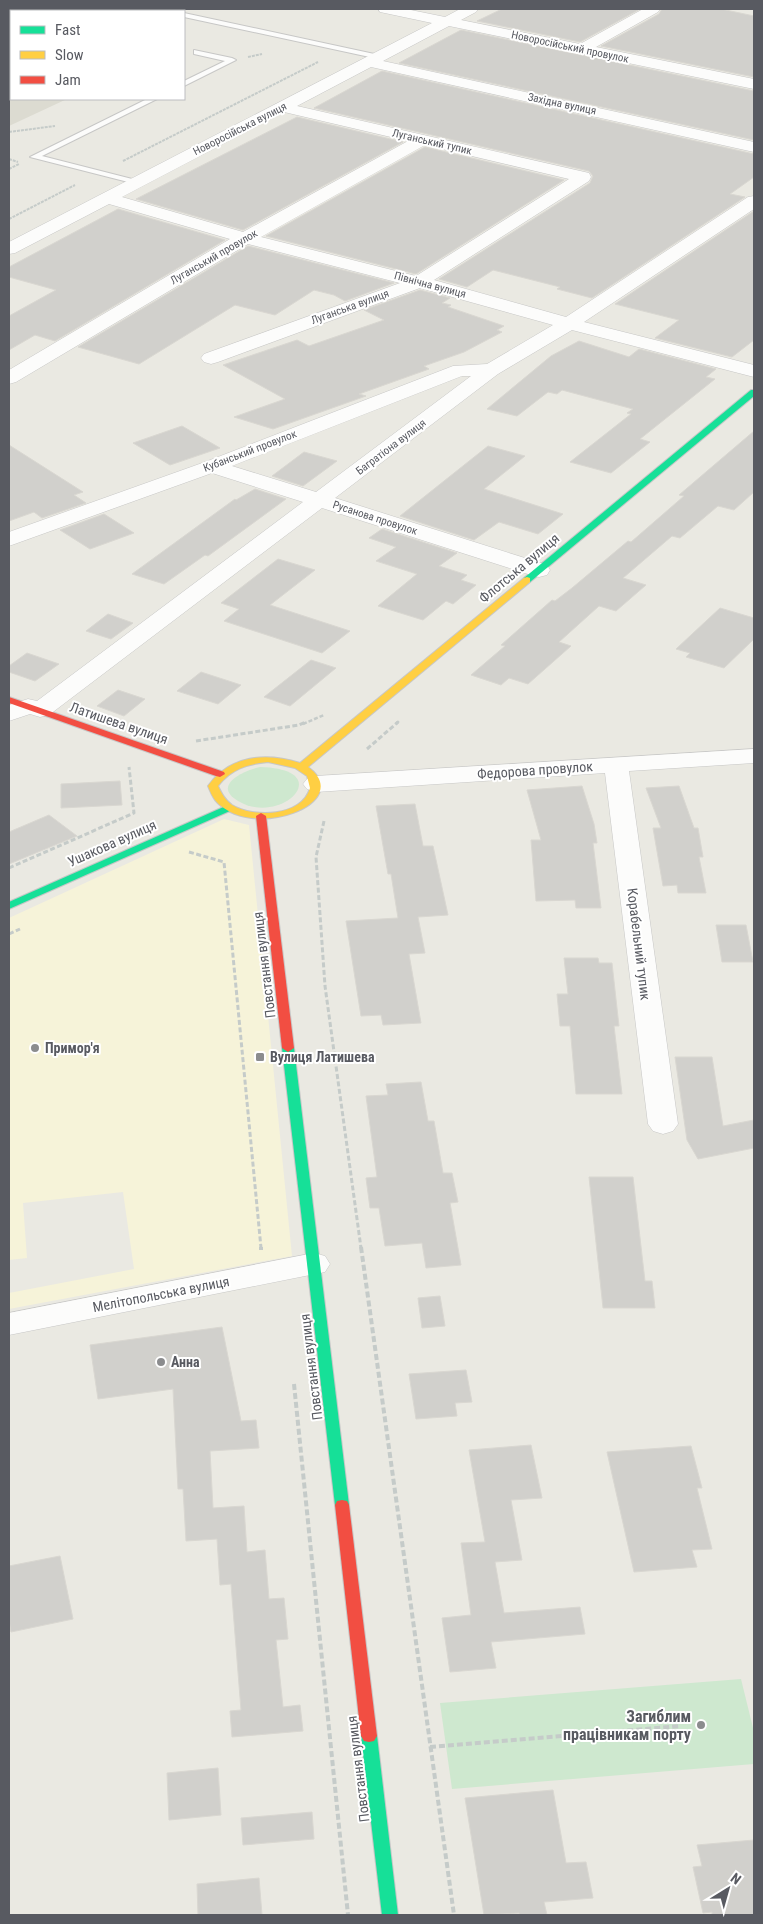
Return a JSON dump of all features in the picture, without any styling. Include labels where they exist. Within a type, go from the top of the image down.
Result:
[{"type":"street","name":"Новоросійський провулок","points":[[386,9],[754,84]]},
{"type":"street","name":"Новоросійська вулиця","points":[[9,249],[472,9]]},
{"type":"street","points":[[582,49],[652,9]]},
{"type":"street","name":"Західна вулиця","points":[[374,59],[754,147]]},
{"type":"street","points":[[732,80],[754,66]]},
{"type":"street","name":"Луганський тупик","points":[[282,107],[583,177]]},
{"type":"street","name":"Луганський провулок","points":[[9,378],[245,238],[422,140]]},
{"type":"street","name":"Луганська вулиця","points":[[211,358],[419,282],[583,177]]},
{"type":"street","name":"Північна вулиця","points":[[107,198],[245,238],[419,282],[569,324],[754,372]]},
{"type":"street","name":"Багратіона вулиця","points":[[21,708],[319,500],[491,370],[569,324],[754,200]]},
{"type":"street","name":"Кубанський провулок","points":[[9,539],[212,466],[460,370],[491,370]]},
{"type":"street","name":"Флотська вулиця","points":[[309,776],[539,570],[754,392]]},
{"type":"street","name":"Русанова провулок","points":[[212,466],[539,570]]},
{"type":"street","name":"Латишева вулиця","points":[[21,708],[220,774]]},
{"type":"street","name":"Федорова провулок","points":[[309,776],[616,764],[754,756]]},
{"type":"street","points":[[268,758],[286,761],[309,776],[313,796],[302,806],[283,813],[261,816],[228,808],[216,798],[213,786],[220,774],[232,766],[249,760],[268,758]]},
{"type":"street","name":"Корабельний тупик","points":[[616,764],[662,1124]]},
{"type":"street","name":"Ушакова вулиця","points":[[9,906],[228,808]]},
{"type":"street","name":"Повстання вулиця","points":[[261,816],[390,1915]]},
{"type":"street","name":"Мелітопольська вулиця","points":[[9,1324],[314,1264]]},
{"type":"lane","points":[[185,15],[343,49],[374,59]]},
{"type":"lane","points":[[185,84],[232,60],[196,52]]},
{"type":"lane","points":[[136,183],[34,157],[151,100]]},
{"type":"path","points":[[9,219],[343,49]]},
{"type":"path","points":[[193,741],[298,725],[330,713]]},
{"type":"path","points":[[9,868],[134,813],[129,763]]},
{"type":"path","points":[[325,815],[316,857],[325,986],[454,1915]]},
{"type":"path","points":[[187,852],[224,862],[262,1252],[273,1272]]},
{"type":"path","points":[[293,1380],[348,1915]]},
{"type":"path","points":[[430,1747],[681,1726]]},
{"type":"shaded area","points":[[10,37],[10,100],[65,100],[9,126]]},
{"type":"shaded area","points":[[224,819],[249,825],[292,1256],[9,1309],[9,1293],[134,1269],[123,1192],[23,1203],[27,1258],[9,1260],[9,918]]},
{"type":"green space","points":[[260,767],[283,770],[296,777],[299,785],[295,794],[285,802],[271,807],[255,807],[238,801],[231,795],[228,789],[229,784],[233,779],[246,771]]},
{"type":"green space","points":[[741,1679],[754,1732],[754,1764],[452,1789],[440,1703]]},
{"type":"building","points":[[502,9],[640,9],[580,42],[477,21]]},
{"type":"building","points":[[662,9],[721,9],[754,16],[754,77],[601,46],[659,14]]},
{"type":"building","points":[[461,30],[754,91],[754,140],[399,63]]},
{"type":"building","points":[[382,71],[754,154],[754,177],[730,194],[745,197],[592,298],[557,289],[560,287],[493,270],[467,287],[439,279],[590,183],[593,176],[589,171],[314,108]]},
{"type":"building","points":[[297,117],[403,142],[243,230],[136,199]]},
{"type":"building","points":[[425,147],[564,180],[416,274],[266,236]]},
{"type":"building","points":[[118,209],[225,240],[55,341],[35,335],[9,350],[9,316],[56,290],[9,277],[9,267]]},
{"type":"building","points":[[754,211],[754,340],[732,357],[655,338],[679,320],[615,304]]},
{"type":"building","points":[[248,246],[394,283],[345,301],[334,295],[314,290],[275,315],[235,305],[139,364],[78,347]]},
{"type":"building","points":[[420,290],[450,298],[442,303],[451,305],[448,307],[504,326],[497,330],[502,332],[464,352],[424,366],[429,369],[359,394],[366,396],[273,429],[234,417],[285,399],[223,365],[297,340],[309,346],[384,320],[364,310]]},
{"type":"building","points":[[579,341],[629,357],[639,349],[716,369],[706,377],[715,379],[640,439],[650,442],[611,473],[570,462],[631,414],[627,413],[633,409],[562,390],[557,394],[548,392],[517,416],[487,409],[551,356]]},
{"type":"building","points":[[182,426],[220,448],[170,465],[133,443]]},
{"type":"building","points":[[754,431],[754,492],[734,510],[718,506],[680,538],[672,536],[623,578],[646,585],[616,611],[599,606],[559,642],[571,646],[528,684],[509,678],[501,685],[471,675],[505,646],[501,645],[552,600],[555,601],[572,588],[628,541],[631,542],[684,496],[679,495]]},
{"type":"building","points":[[9,445],[83,492],[74,495],[86,503],[42,518],[34,512],[9,521]]},
{"type":"building","points":[[488,446],[525,456],[484,489],[563,514],[538,534],[499,522],[474,540],[400,516]]},
{"type":"building","points":[[304,452],[337,461],[303,486],[272,476]]},
{"type":"building","points":[[255,489],[286,499],[208,556],[205,555],[164,584],[132,574],[235,499]]},
{"type":"building","points":[[104,514],[134,533],[90,549],[60,530]]},
{"type":"building","points":[[382,529],[457,553],[439,566],[467,575],[461,580],[476,585],[453,604],[446,601],[423,620],[378,606],[417,574],[376,561],[396,547],[369,538]]},
{"type":"building","points":[[278,559],[315,570],[270,605],[350,631],[322,653],[224,621],[239,609],[221,603]]},
{"type":"building","points":[[720,608],[754,618],[754,639],[724,668],[686,657],[690,653],[676,649]]},
{"type":"building","points":[[108,614],[133,623],[111,639],[86,631]]},
{"type":"building","points":[[27,653],[59,664],[35,681],[9,672],[9,666]]},
{"type":"building","points":[[311,660],[336,668],[290,706],[264,697]]},
{"type":"building","points":[[201,672],[241,685],[218,704],[177,691]]},
{"type":"building","points":[[118,690],[145,699],[124,716],[97,706]]},
{"type":"building","points":[[120,781],[122,805],[61,808],[61,784]]},
{"type":"building","points":[[582,786],[594,824],[597,843],[593,843],[601,908],[576,908],[575,900],[536,901],[531,840],[541,840],[527,790]]},
{"type":"building","points":[[679,786],[694,828],[698,828],[703,857],[699,857],[706,893],[678,893],[677,885],[663,886],[653,828],[661,828],[646,788]]},
{"type":"building","points":[[415,804],[423,846],[433,846],[448,915],[418,917],[425,953],[409,954],[421,1023],[383,1025],[381,1015],[361,1016],[346,921],[398,918],[391,874],[388,874],[376,806]]},
{"type":"building","points":[[49,815],[77,836],[9,864],[9,832]]},
{"type":"building","points":[[716,925],[746,925],[753,962],[722,962]]},
{"type":"building","points":[[564,958],[598,958],[599,963],[612,963],[619,1026],[614,1026],[622,1094],[576,1094],[570,1026],[560,1026],[557,994],[568,994]]},
{"type":"building","points":[[675,1057],[712,1057],[723,1126],[754,1120],[754,1148],[698,1159],[687,1140]]},
{"type":"building","points":[[421,1082],[428,1121],[434,1121],[443,1173],[452,1173],[458,1202],[450,1203],[461,1265],[426,1268],[422,1243],[385,1246],[379,1208],[370,1208],[366,1178],[377,1177],[366,1096],[388,1095],[386,1084]]},
{"type":"building","points":[[589,1177],[633,1177],[645,1281],[652,1281],[655,1308],[603,1308]]},
{"type":"building","points":[[440,1296],[445,1326],[422,1328],[418,1298]]},
{"type":"building","points":[[222,1327],[241,1421],[256,1420],[259,1448],[210,1451],[213,1508],[244,1506],[247,1552],[265,1550],[269,1599],[284,1598],[288,1639],[276,1640],[283,1707],[300,1705],[303,1731],[232,1737],[230,1711],[241,1710],[231,1584],[220,1585],[217,1539],[186,1541],[183,1489],[178,1489],[173,1389],[98,1399],[90,1345]]},
{"type":"building","points":[[466,1370],[472,1402],[455,1403],[457,1416],[416,1419],[409,1374]]},
{"type":"building","points":[[531,1445],[542,1498],[511,1500],[522,1560],[495,1562],[504,1613],[580,1607],[585,1634],[491,1642],[496,1668],[450,1672],[442,1618],[471,1615],[461,1543],[485,1542],[469,1450]]},
{"type":"building","points":[[691,1446],[702,1488],[697,1488],[712,1549],[692,1550],[697,1567],[634,1572],[607,1452]]},
{"type":"building","points":[[60,1556],[73,1619],[11,1632],[9,1620],[9,1566]]},
{"type":"building","points":[[218,1768],[221,1815],[169,1820],[167,1773]]},
{"type":"building","points":[[553,1790],[566,1863],[586,1862],[593,1898],[544,1902],[547,1915],[520,1915],[519,1913],[484,1915],[465,1798]]},
{"type":"building","points":[[312,1812],[314,1839],[243,1845],[241,1818]]},
{"type":"building","points":[[754,1840],[754,1915],[712,1915],[712,1912],[703,1913],[693,1867],[702,1866],[697,1845]]},
{"type":"building","points":[[259,1878],[262,1915],[198,1915],[197,1884]]},
{"type":"traffic: fast","points":[[527,580],[754,392]]},
{"type":"traffic: fast","points":[[9,906],[228,808]]},
{"type":"traffic: fast","points":[[288,1048],[342,1505]]},
{"type":"traffic: fast","points":[[369,1736],[390,1915]]},
{"type":"traffic: slow","points":[[302,767],[527,580]]},
{"type":"traffic: slow","points":[[268,759],[291,763],[311,774],[315,781],[315,788],[309,801],[294,810],[267,816],[239,812],[227,806],[218,798],[213,786],[224,773],[237,765],[268,759]]},
{"type":"traffic: jam","points":[[9,700],[220,774]]},
{"type":"traffic: jam","points":[[261,816],[288,1048]]},
{"type":"traffic: jam","points":[[342,1505],[369,1736]]},
{"type":"place","name":"Примор'я","points":[[35,1048]]},
{"type":"place","name":"Вулиця Латишева","points":[[260,1057]]},
{"type":"place","name":"Анна","points":[[161,1362]]},
{"type":"place","name":"Загиблим працівникам порту","points":[[701,1725]]}]
